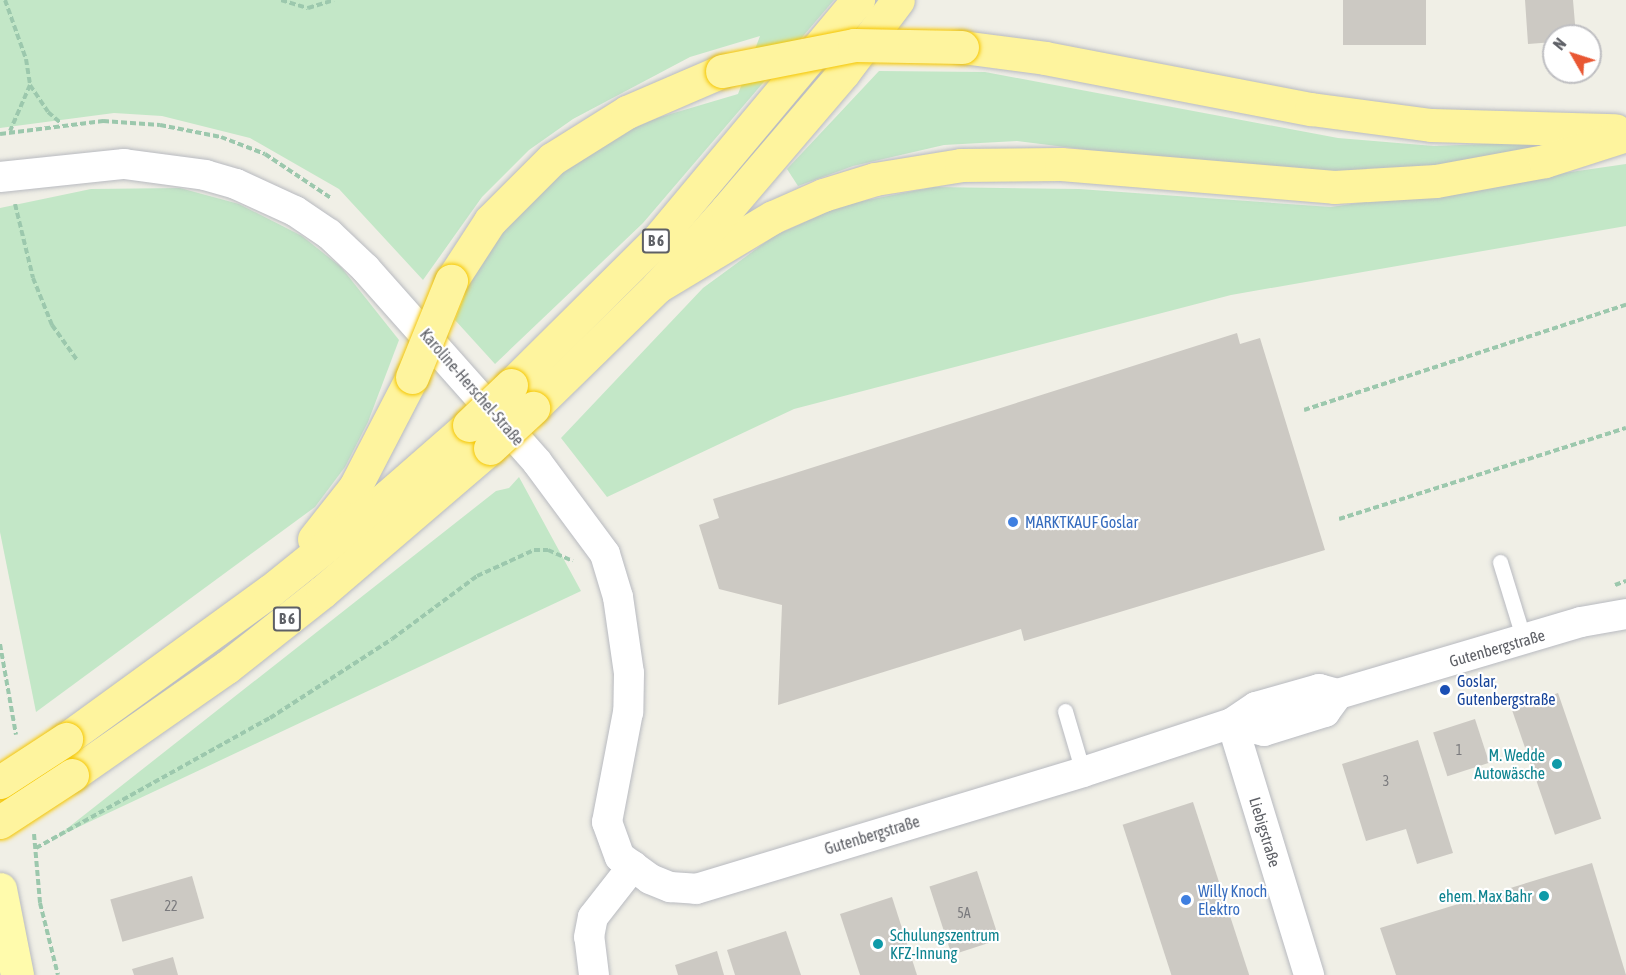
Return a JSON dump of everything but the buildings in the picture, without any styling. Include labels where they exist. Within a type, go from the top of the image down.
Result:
[{"type":"highway","name":"B 6","points":[[0,822],[227,667],[322,592],[479,437],[511,384],[658,239],[858,0]]},
{"type":"highway","name":"B 6","points":[[0,782],[66,739],[270,591],[388,496],[479,437],[533,408],[658,286],[829,90],[898,0]]},
{"type":"highway","points":[[270,591],[355,487],[412,377],[451,281],[490,221],[552,159],[627,112],[722,71],[854,45],[962,47],[1045,58],[1311,110],[1420,124],[1626,130]]},
{"type":"highway","points":[[658,286],[774,217],[823,195],[875,178],[940,168],[1060,164],[1334,187],[1447,179],[1545,160],[1626,135]]},
{"type":"main road","points":[[0,889],[17,975]]},
{"type":"street","name":"Karoline-Herschel-Straße","points":[[6,177],[91,165],[164,167],[236,184],[295,212],[329,234],[400,306],[537,462],[605,554],[618,597],[629,673],[628,712],[607,822],[620,856],[633,866]]},
{"type":"street","name":"Gutenbergstraße","points":[[633,866],[670,887],[696,889],[1232,723],[1256,707],[1319,689],[1338,694],[1625,612]]},
{"type":"street","name":"Liebigstraße","points":[[1232,723],[1309,975]]},
{"type":"street","points":[[594,975],[589,936],[593,916],[633,866]]},
{"type":"lane","points":[[1500,562],[1524,640]]},
{"type":"lane","points":[[1065,711],[1083,771]]},
{"type":"path","points":[[5,0],[26,60],[30,85],[48,112],[63,124]]},
{"type":"path","points":[[281,0],[308,8],[334,0]]},
{"type":"path","points":[[10,132],[30,85]]},
{"type":"path","points":[[0,134],[63,124],[103,121],[159,125],[221,137],[265,154],[322,189],[338,205]]},
{"type":"path","points":[[6,177],[33,278],[52,325],[77,360]]},
{"type":"path","points":[[1304,410],[1626,305]]},
{"type":"path","points":[[1339,519],[1626,428]]},
{"type":"path","points":[[36,848],[270,718],[392,639],[477,576],[534,550],[548,550],[585,569],[605,554]]},
{"type":"path","points":[[1604,588],[1626,581]]},
{"type":"green space","points":[[0,0],[834,0],[643,223],[495,364],[455,320],[475,269],[511,222],[551,180],[598,144],[657,118],[738,94],[760,36],[690,57],[573,119],[529,150],[482,197],[423,280],[339,189],[250,138],[162,116],[114,113],[0,128]]},
{"type":"green space","points":[[879,71],[985,72],[1338,138],[1434,146],[1542,142],[1544,148],[1410,173],[1265,172],[1017,141],[944,145],[853,166],[798,186],[787,169]]},
{"type":"green space","points":[[1626,164],[1626,226],[1231,295],[794,409],[607,497],[561,438],[703,288],[774,236],[842,205],[934,187],[1079,189],[1331,207]]},
{"type":"green space","points":[[180,188],[239,204],[302,236],[341,267],[399,340],[368,422],[345,467],[315,507],[36,712],[0,532],[0,208],[91,189]]},
{"type":"green space","points":[[519,477],[581,591],[55,838],[496,491],[509,488]]},
{"type":"place","name":"MARKTKAUF Goslar","points":[[1013,522]]},
{"type":"place","name":"Goslar, Gutenbergstraße","points":[[1445,690]]},
{"type":"place","name":"M. Wedde Autowäsche","points":[[1557,764]]},
{"type":"place","name":"ehem. Max Bahr","points":[[1544,896]]},
{"type":"place","name":"Willy Knoch Elektro","points":[[1186,900]]},
{"type":"place","name":"Schulungszentrum KFZ-Innung","points":[[878,944]]}]
